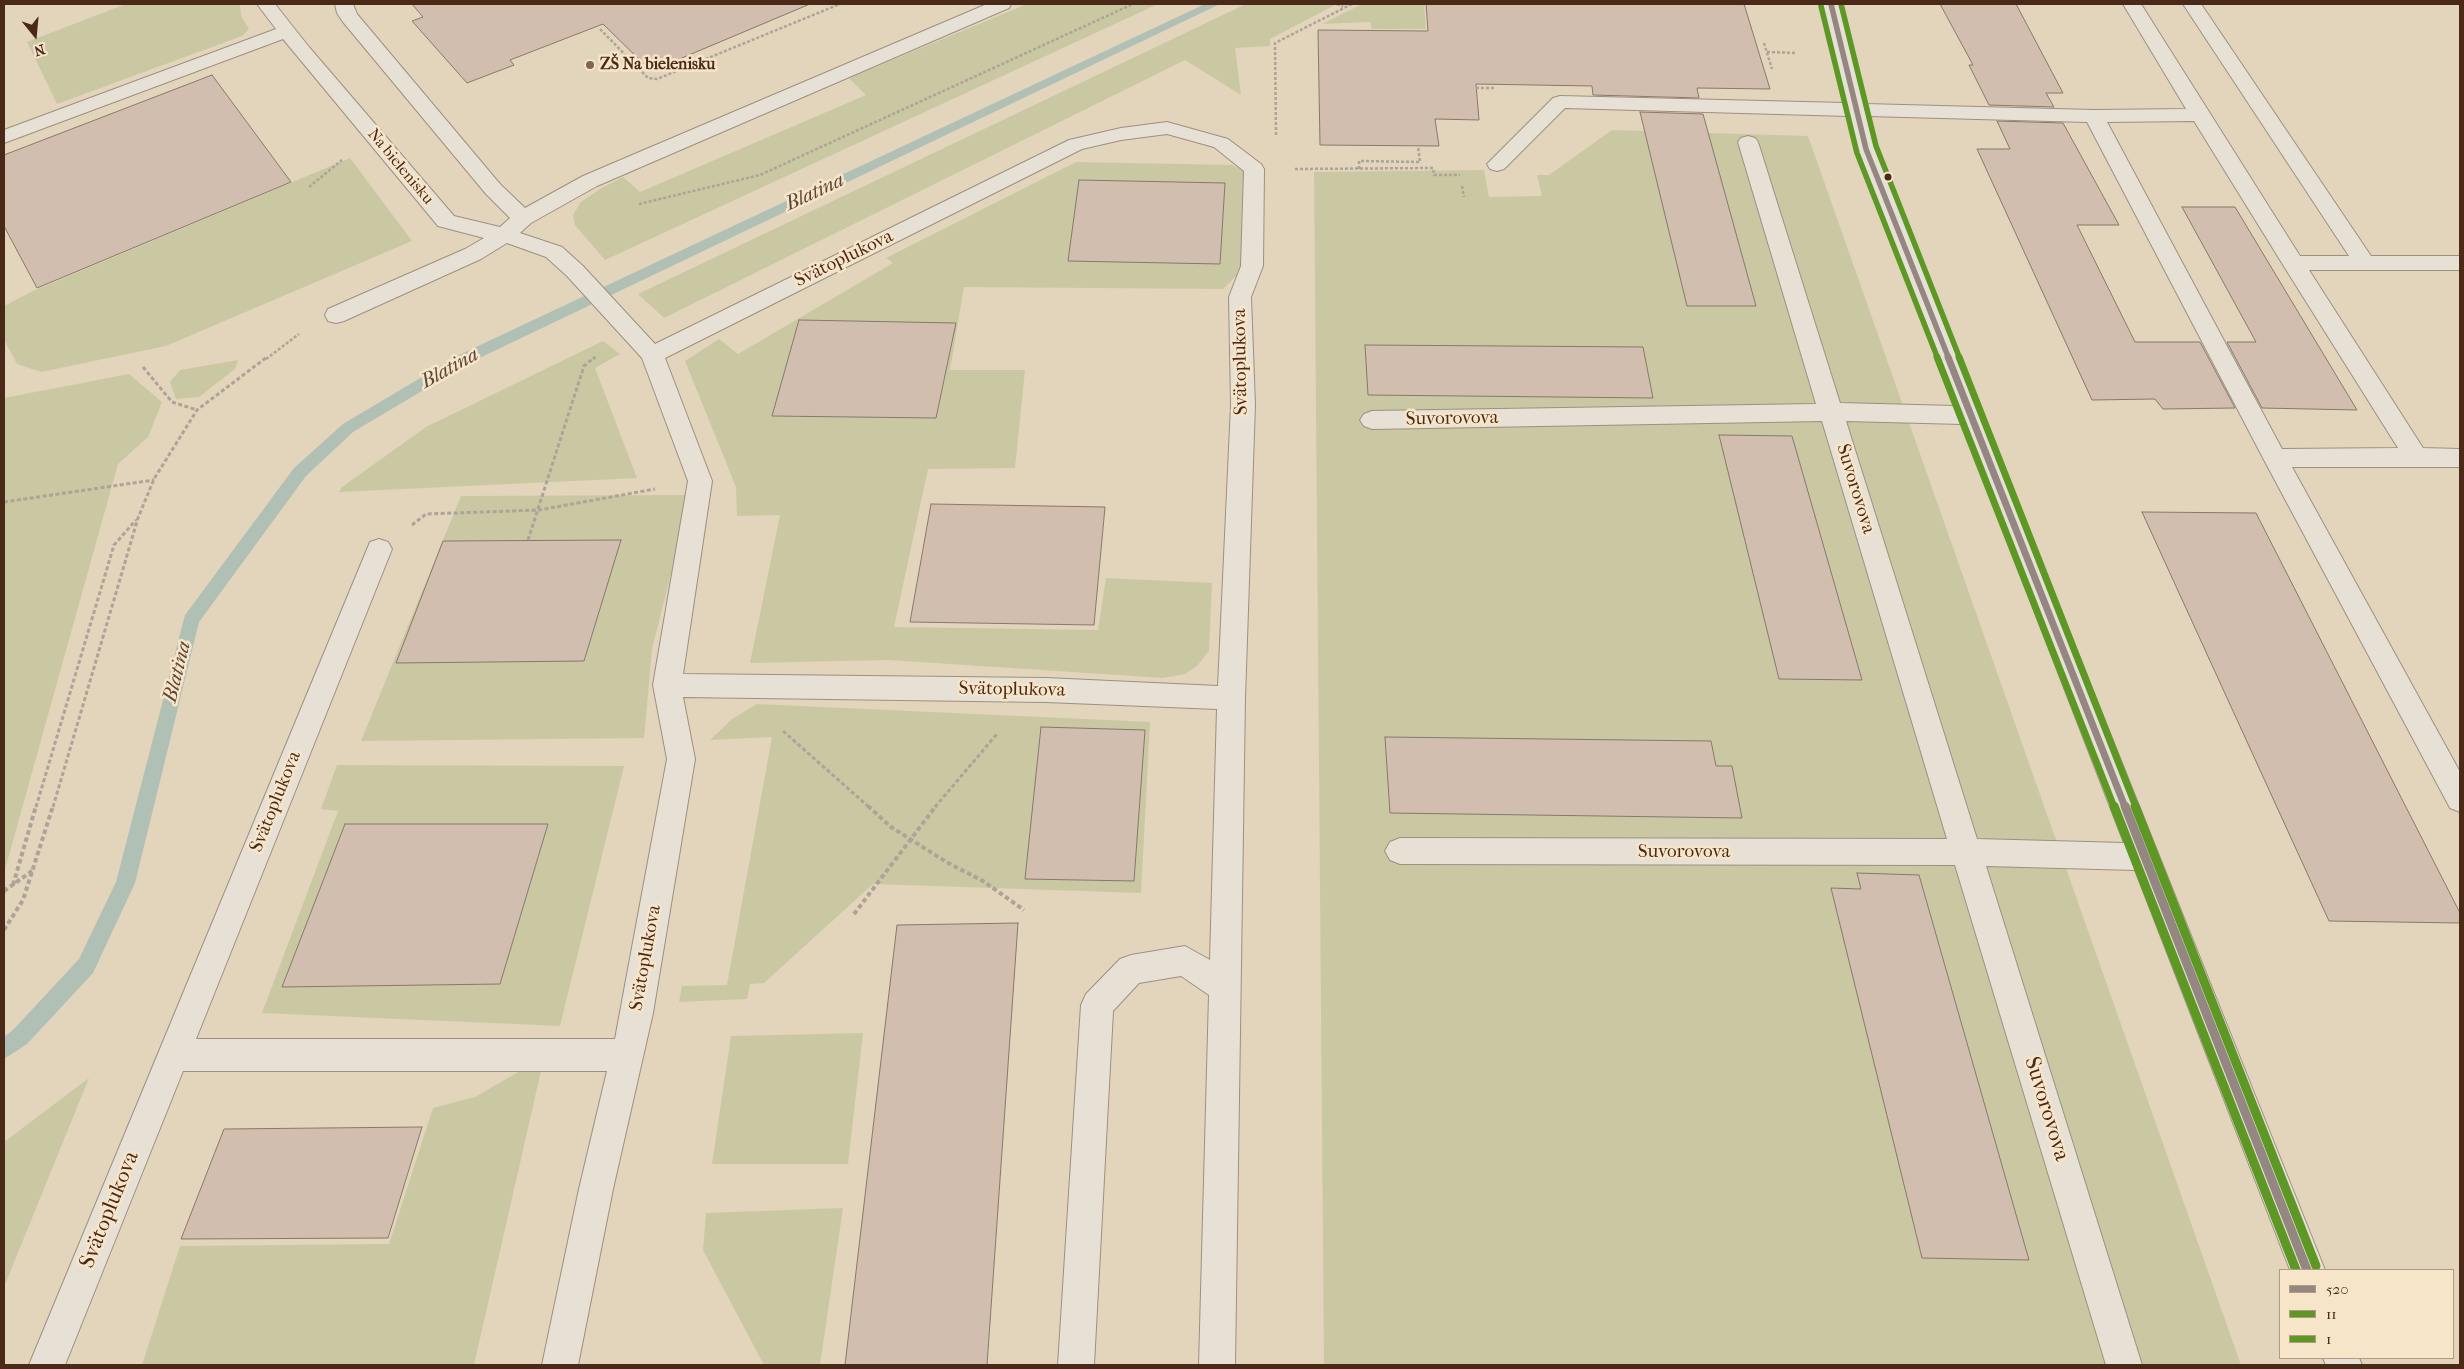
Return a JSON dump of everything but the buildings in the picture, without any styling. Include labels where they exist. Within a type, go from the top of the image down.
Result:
[{"type":"street","name":"Na bielenisku","points":[[266,4],[302,51],[446,221],[464,227],[505,235],[554,252],[575,271],[652,355]]},
{"type":"street","points":[[344,4],[346,13],[350,18],[493,189],[523,218]]},
{"type":"street","points":[[336,316],[473,254],[505,235],[523,218],[590,182],[971,10],[1002,4]]},
{"type":"street","points":[[1831,4],[1859,111],[1866,149],[2306,1269]]},
{"type":"street","points":[[2132,4],[2416,457]]},
{"type":"street","points":[[2192,4],[2364,262]]},
{"type":"street","points":[[4,137],[288,32]]},
{"type":"street","points":[[1497,164],[1560,102],[2094,116],[2200,115]]},
{"type":"street","points":[[2094,116],[2275,458],[2460,799]]},
{"type":"street","name":"Svätoplukova","points":[[652,355],[1076,144],[1121,134],[1167,128],[1221,143],[1254,168],[1252,266],[1240,297],[1243,405],[1231,698],[1037,690],[666,684]]},
{"type":"street","name":"Suvorovova","points":[[1748,142],[2124,1365]]},
{"type":"street","points":[[2294,263],[2460,263]]},
{"type":"street","points":[[652,355],[700,481]]},
{"type":"street","name":"Suvorovova","points":[[1372,420],[1832,412],[1971,415]]},
{"type":"street","points":[[2275,458],[2460,458]]},
{"type":"street","name":"Svätoplukova","points":[[560,1365],[637,1013],[680,759],[666,684],[700,481]]},
{"type":"street","name":"Svätoplukova","points":[[47,1365],[379,549]]},
{"type":"street","points":[[1217,1365],[1231,698]]},
{"type":"street","name":"Suvorovova","points":[[1400,851],[1967,852],[2144,858]]},
{"type":"street","points":[[1076,1365],[1097,1005],[1131,970],[1185,961],[1225,988]]},
{"type":"street","points":[[173,1055],[627,1055]]},
{"type":"path","points":[[828,4],[832,7]]},
{"type":"path","points":[[600,29],[648,78],[657,79],[840,4]]},
{"type":"path","points":[[637,205],[760,175],[1133,4]]},
{"type":"path","points":[[1337,4],[1344,8]]},
{"type":"path","points":[[1254,168],[1276,160],[1274,43],[1352,4]]},
{"type":"path","points":[[1767,52],[1797,53]]},
{"type":"path","points":[[1476,88],[1496,88]]},
{"type":"path","points":[[1359,169],[1358,161],[1420,162],[1418,146]]},
{"type":"path","points":[[309,187],[345,158]]},
{"type":"path","points":[[1254,168],[1433,168],[1434,175],[1468,175]]},
{"type":"path","points":[[4,930],[23,900],[76,734],[138,518],[154,480],[197,410],[292,337],[336,316]]},
{"type":"path","points":[[528,540],[584,366],[603,351]]},
{"type":"path","points":[[143,367],[172,402],[197,410]]},
{"type":"path","points":[[4,502],[154,480]]},
{"type":"path","points":[[379,549],[426,514],[539,510],[700,481]]},
{"type":"path","points":[[13,885],[114,544],[138,518]]},
{"type":"path","points":[[776,726],[837,777],[891,827],[983,881],[1024,910]]},
{"type":"path","points":[[854,914],[910,839],[991,740],[1004,728]]},
{"type":"path","points":[[4,891],[32,870]]},
{"type":"shaded area","points":[[126,4],[240,4],[241,16],[249,29],[242,36],[57,104],[27,42]]},
{"type":"shaded area","points":[[1027,4],[1158,4],[605,260],[575,225],[573,215],[581,202],[623,177],[640,192],[866,95],[849,78]]},
{"type":"shaded area","points":[[1246,4],[1337,4],[1270,39],[1270,46],[1235,48],[1241,95],[1185,60],[664,318],[638,294]]},
{"type":"shaded area","points":[[1362,4],[1424,4],[1426,29],[1372,29],[1370,22],[1322,24]]},
{"type":"shaded area","points":[[1612,130],[1808,136],[2241,1365],[1324,1365],[1314,172],[1484,170],[1489,197],[1542,196],[1537,175],[1549,175]]},
{"type":"shaded area","points":[[350,158],[412,241],[166,346],[41,372],[17,364],[4,339],[4,306],[33,291]]},
{"type":"shaded area","points":[[1076,162],[1232,165],[1244,170],[1245,267],[1223,289],[964,287],[950,370],[1025,370],[1015,468],[928,469],[894,627],[1098,630],[1106,578],[1212,583],[1209,651],[1197,666],[1185,674],[1163,678],[889,660],[750,663],[780,515],[737,516],[736,487],[685,361],[719,339],[738,354],[893,263],[886,258]]},
{"type":"shaded area","points":[[603,341],[620,354],[595,368],[637,478],[339,492],[342,487],[426,427]]},
{"type":"shaded area","points":[[238,360],[235,369],[199,397],[176,399],[170,382],[180,370]]},
{"type":"shaded area","points":[[129,374],[162,402],[148,437],[118,464],[4,873],[4,398]]},
{"type":"shaded area","points":[[691,495],[652,649],[644,738],[361,741],[461,496]]},
{"type":"shaded area","points":[[757,704],[1150,722],[1141,893],[873,884],[764,983],[750,984],[747,999],[679,1002],[682,986],[727,985],[772,737],[710,740],[732,719]]},
{"type":"shaded area","points":[[337,765],[624,766],[560,1026],[262,1013],[338,811],[321,809]]},
{"type":"shaded area","points":[[863,1033],[848,1164],[712,1164],[731,1036]]},
{"type":"shaded area","points":[[520,1071],[541,1071],[474,1365],[142,1365],[180,1246],[389,1244],[433,1108],[475,1097]]},
{"type":"shaded area","points":[[89,1078],[4,1287],[4,1142]]},
{"type":"shaded area","points":[[843,1208],[820,1365],[764,1365],[703,1250],[706,1213]]},
{"type":"waterway","name":"Blatina","points":[[4,1049],[20,1037],[86,966],[125,883],[191,620],[300,472],[348,428],[464,359],[1214,4]]},
{"type":"transit line","name":"520","points":[[1831,4],[1866,149],[2307,1269]]},
{"type":"transit line","name":"1","points":[[1841,4],[1876,146],[2316,1266]]},
{"type":"transit line","name":"11","points":[[1821,6],[1857,153],[2296,1269]]},
{"type":"place","name":"ZŠ Na bielenisku","points":[[590,65]]}]
